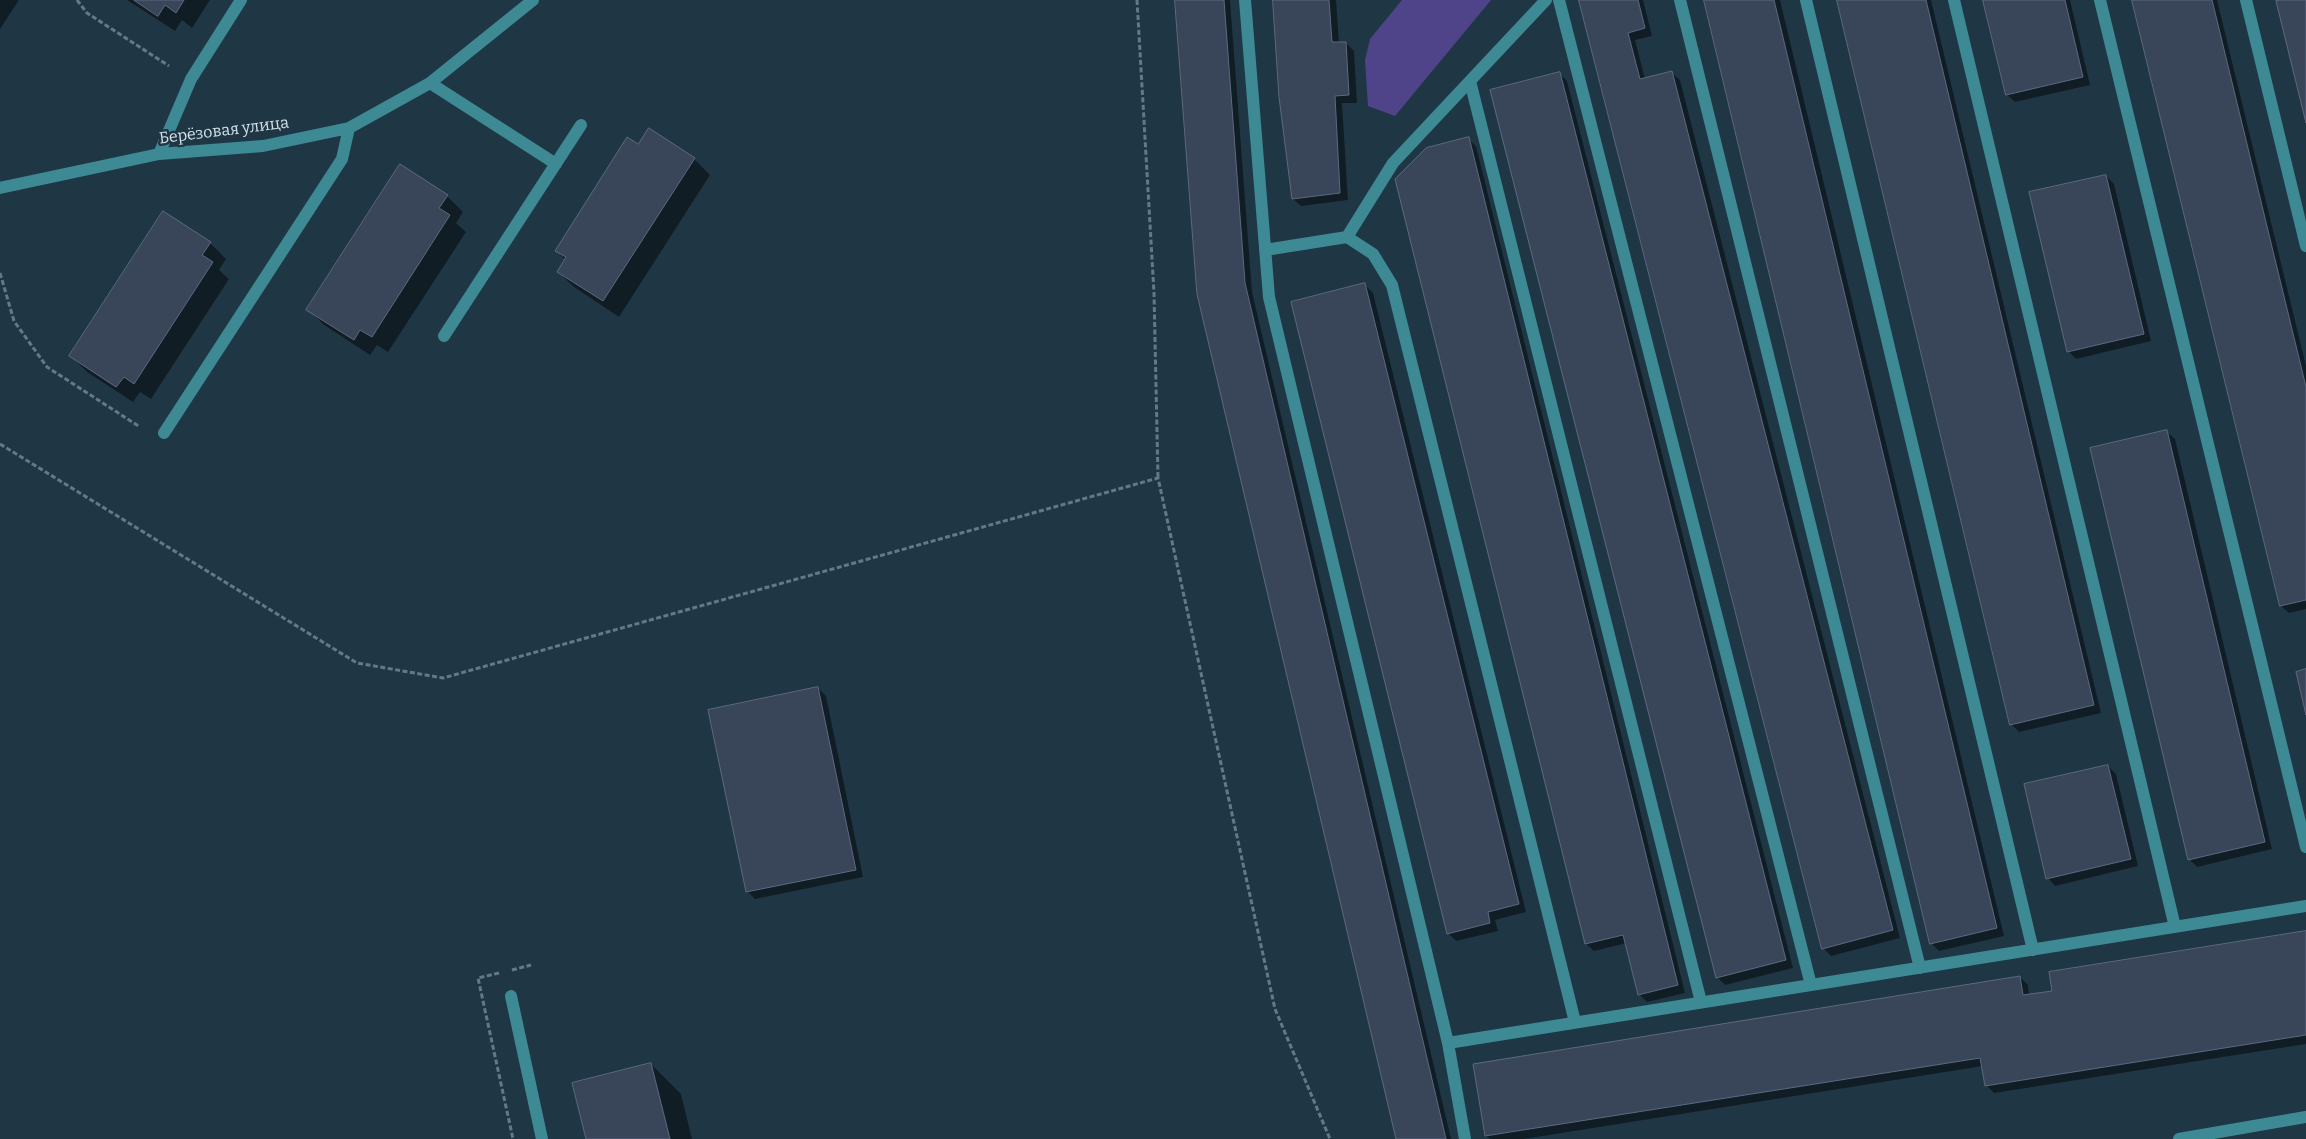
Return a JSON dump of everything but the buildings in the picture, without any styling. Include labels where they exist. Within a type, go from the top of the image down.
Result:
[{"type":"street","points":[[160,154],[191,79],[241,0]]},
{"type":"street","name":"Берёзовая улица","points":[[0,188],[160,154],[264,146],[348,128],[430,83],[532,0]]},
{"type":"street","points":[[1245,0],[1269,296],[1448,1043],[1465,1139]]},
{"type":"street","points":[[1347,236],[1393,163],[1546,0]]},
{"type":"street","points":[[1559,0],[1811,985]]},
{"type":"street","points":[[1680,0],[1920,968]]},
{"type":"street","points":[[1806,0],[2032,950]]},
{"type":"street","points":[[1954,0],[2175,927]]},
{"type":"street","points":[[2100,0],[2306,847]]},
{"type":"street","points":[[2246,0],[2306,246]]},
{"type":"street","points":[[1470,81],[1701,1002]]},
{"type":"street","points":[[430,83],[556,164]]},
{"type":"street","points":[[444,336],[581,125]]},
{"type":"street","points":[[164,433],[342,159],[348,128]]},
{"type":"street","points":[[1265,250],[1347,236],[1373,254],[1392,285],[1575,1022]]},
{"type":"street","points":[[1448,1043],[2306,906]]},
{"type":"street","points":[[511,996],[542,1139]]},
{"type":"street","points":[[2179,1139],[2306,1117]]},
{"type":"path","points":[[78,0],[87,14],[191,79]]},
{"type":"path","points":[[1137,0],[1154,293],[1158,478],[1275,1009],[1330,1139]]},
{"type":"path","points":[[0,274],[14,321],[47,366],[140,427],[164,433]]},
{"type":"path","points":[[0,444],[357,663],[443,678],[1158,478]]},
{"type":"shaded area","points":[[1402,0],[1491,0],[1395,116],[1368,106],[1365,60],[1370,39]]}]
